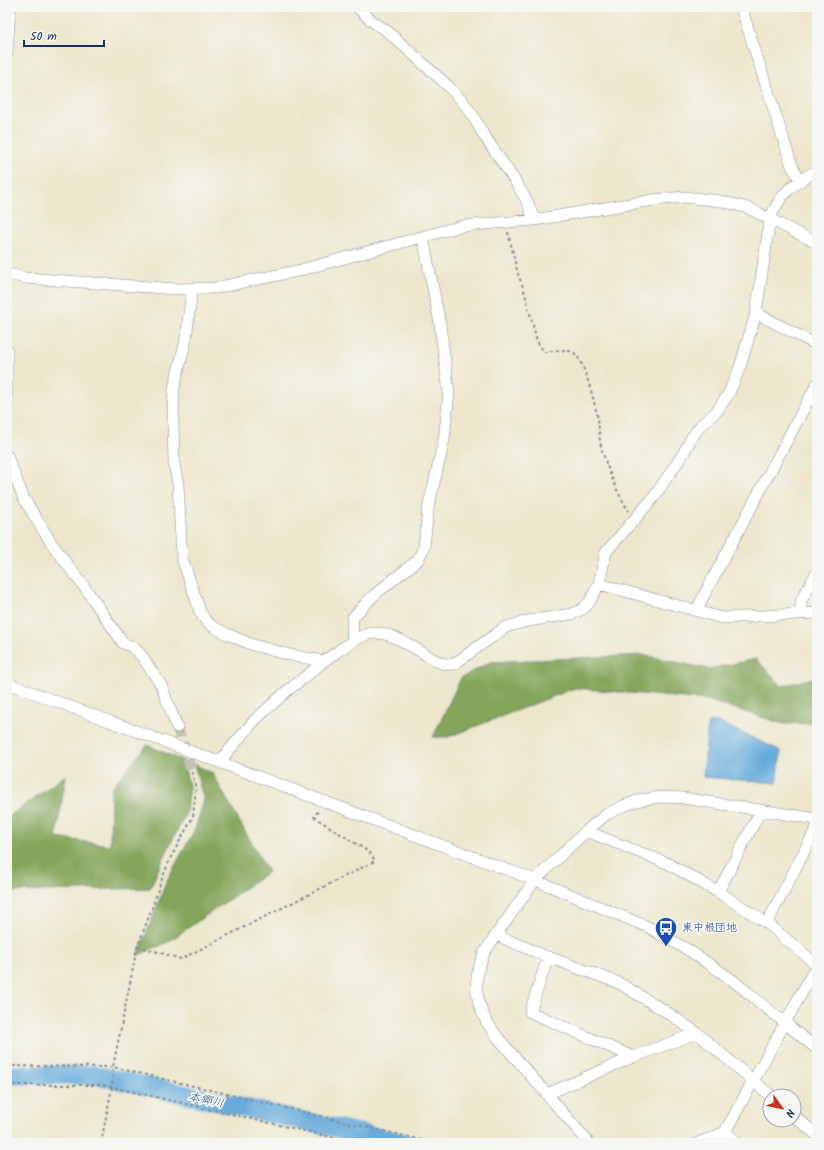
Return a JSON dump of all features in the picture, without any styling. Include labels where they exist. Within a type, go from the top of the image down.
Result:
[{"type":"street","points":[[7,53],[10,7]]},
{"type":"street","points":[[357,7],[372,21],[387,31],[448,86],[463,102],[515,181],[527,201],[534,220]]},
{"type":"street","points":[[742,7],[792,166],[800,180]]},
{"type":"street","points":[[219,762],[255,720],[321,663],[366,634],[374,633],[394,637],[438,662],[447,665],[454,664],[506,627],[528,621],[572,614],[581,610],[589,603],[599,584],[606,552],[654,497],[683,454],[692,437],[701,425],[716,412],[728,395],[740,367],[756,313],[770,219],[774,207],[784,193],[800,180],[817,171]]},
{"type":"street","points":[[7,274],[26,278],[192,289],[215,288],[298,271],[462,226],[534,220],[653,200],[684,197],[721,201],[748,208],[817,243]]},
{"type":"street","points":[[352,642],[353,617],[373,596],[418,560],[424,547],[428,509],[444,440],[449,393],[440,324],[423,236]]},
{"type":"street","points":[[192,289],[186,338],[174,388],[172,423],[174,464],[178,484],[182,558],[200,612],[206,621],[215,628],[253,645],[290,655],[317,660],[321,663]]},
{"type":"street","points":[[756,313],[817,345]]},
{"type":"street","points":[[7,350],[7,404]]},
{"type":"street","points":[[697,611],[817,384]]},
{"type":"street","points":[[7,456],[24,499],[52,544],[88,592],[123,643],[133,647],[145,661],[161,685],[178,727]]},
{"type":"street","points":[[801,614],[802,601],[817,572]]},
{"type":"street","points":[[599,584],[722,618],[817,613]]},
{"type":"street","points":[[7,683],[535,880],[634,921],[671,940],[731,979],[817,1049]]},
{"type":"street","points":[[589,1143],[499,1039],[486,1021],[479,1004],[476,987],[478,970],[484,953],[496,935],[535,880],[586,831],[607,814],[623,806],[640,800],[660,796],[683,798],[817,819]]},
{"type":"street","points":[[718,892],[760,810]]},
{"type":"street","points":[[767,924],[817,827]]},
{"type":"street","points":[[586,831],[669,864],[718,892],[767,924],[817,965],[725,1132],[698,1143]]},
{"type":"street","points":[[496,935],[619,984],[665,1011],[697,1033],[762,1088]]},
{"type":"street","points":[[548,957],[530,1012],[633,1057]]},
{"type":"street","points":[[548,1094],[633,1057],[697,1033]]},
{"type":"street","points":[[802,1123],[817,1135]]},
{"type":"street","points":[[725,1132],[738,1143]]},
{"type":"path","points":[[506,223],[518,274],[524,290],[537,341],[544,352],[566,350],[574,353],[580,360],[585,371],[598,418],[601,445],[622,501],[634,519]]},
{"type":"path","points":[[101,1143],[112,1087],[114,1067],[138,946],[162,878],[193,817],[196,788],[191,769]]},
{"type":"path","points":[[138,946],[181,959],[375,861],[369,852],[314,817],[324,801]]},
{"type":"path","points":[[7,1066],[114,1067],[434,1143]]},
{"type":"path","points":[[7,1085],[100,1085],[358,1143]]},
{"type":"green space","points":[[643,655],[709,669],[756,659],[782,686],[817,677],[817,723],[784,724],[707,700],[575,688],[448,737],[433,737],[461,678],[490,662]]},
{"type":"green space","points":[[147,745],[183,761],[189,786],[186,813],[150,888],[7,892],[7,818],[66,775],[56,838],[110,845],[111,788]]},
{"type":"green space","points":[[194,764],[212,773],[268,872],[168,942],[138,955],[167,880],[195,829],[204,801]]},
{"type":"water","points":[[718,722],[781,751],[777,783],[703,777],[708,723]]},
{"type":"waterway","name":"本郷川","points":[[7,1075],[95,1075],[404,1143]]},
{"type":"tunnel","points":[[177,727],[191,769]]},
{"type":"place","name":"東中根団地","points":[[666,948]]}]
